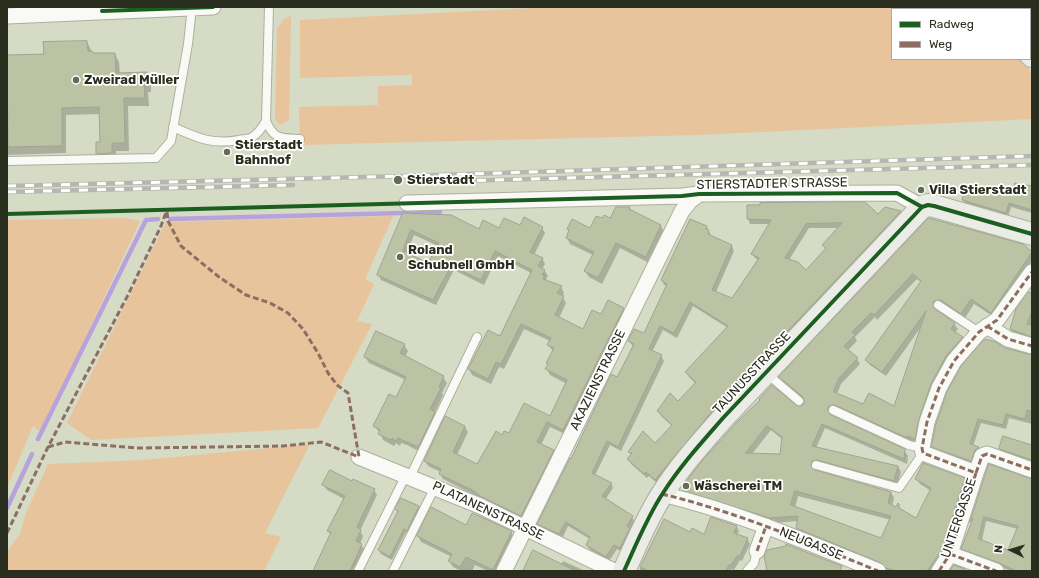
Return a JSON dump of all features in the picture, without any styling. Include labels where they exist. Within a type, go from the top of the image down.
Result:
[{"type":"street","points":[[7,16],[31,11],[213,7]]},
{"type":"street","name":"STIERSTADTER STRASSE","points":[[407,203],[682,196],[699,194],[896,193],[922,207],[928,205],[934,206],[1032,234]]},
{"type":"street","name":"AKAZIENSTRASSE","points":[[504,571],[682,211],[690,201],[699,194]]},
{"type":"street","name":"TAUNUSSTRASSE","points":[[624,571],[662,494],[692,453],[922,207]]},
{"type":"street","points":[[923,451],[927,422],[939,388],[954,361],[983,329],[997,320],[1032,272]]},
{"type":"street","points":[[983,329],[1008,340],[1032,346]]},
{"type":"street","name":"UNTERGASSE","points":[[923,451],[976,474],[950,554],[939,571]]},
{"type":"street","points":[[976,474],[982,456],[987,454],[1032,470]]},
{"type":"street","name":"PLATANENSTRASSE","points":[[359,456],[480,506],[614,571]]},
{"type":"street","name":"NEUGASSE","points":[[662,494],[732,514],[766,526],[878,571]]},
{"type":"street","name":"NEUGASSE","points":[[757,551],[766,526]]},
{"type":"street","points":[[950,554],[996,571]]},
{"type":"lane","points":[[7,161],[156,158],[171,141],[188,44],[192,7]]},
{"type":"lane","points":[[269,7],[266,122],[270,132],[278,138],[300,139]]},
{"type":"lane","points":[[173,127],[197,138],[213,142],[228,142],[251,138],[266,122]]},
{"type":"lane","points":[[938,305],[983,329]]},
{"type":"lane","points":[[358,571],[408,476],[477,337]]},
{"type":"lane","points":[[766,373],[799,401]]},
{"type":"lane","points":[[816,465],[899,488],[923,451],[832,410]]},
{"type":"lane","points":[[393,571],[435,487]]},
{"type":"lane","points":[[747,571],[754,563],[757,551]]},
{"type":"shaded area","points":[[554,7],[938,7],[944,8],[891,8],[891,60],[1024,60],[1032,74],[1032,119],[698,135],[300,145],[299,107],[378,105],[378,86],[412,85],[412,75],[300,78],[300,20]]},
{"type":"shaded area","points":[[291,16],[289,120],[281,125],[275,120],[277,29],[284,19]]},
{"type":"shaded area","points":[[393,216],[365,279],[374,284],[357,321],[372,324],[318,428],[91,440],[67,423],[166,222]]},
{"type":"shaded area","points":[[126,218],[140,221],[41,432],[33,426],[7,488],[7,220]]},
{"type":"shaded area","points":[[310,444],[265,533],[281,537],[264,571],[7,571],[7,551],[20,534],[26,513],[48,464],[145,460]]},
{"type":"building","points":[[87,41],[88,51],[92,51],[93,53],[115,53],[116,73],[147,72],[147,85],[144,84],[145,98],[124,98],[125,143],[112,143],[112,153],[96,154],[96,142],[100,142],[99,107],[62,108],[62,146],[8,147],[7,55],[44,54],[43,42]]},
{"type":"building","points":[[1015,183],[1032,186],[1032,210],[1009,203],[1006,213],[962,200],[966,185],[984,188],[1013,188]]},
{"type":"building","points":[[865,202],[878,214],[885,207],[901,211],[714,409],[655,480],[646,472],[644,474],[627,459],[632,453],[628,452],[643,431],[655,443],[672,425],[657,411],[670,393],[678,401],[696,382],[685,372],[728,326],[690,302],[674,333],[660,326],[649,349],[662,355],[618,447],[607,441],[592,473],[612,483],[602,496],[633,516],[627,526],[630,528],[620,548],[614,545],[606,557],[586,545],[590,537],[566,522],[559,534],[537,524],[570,458],[571,459],[611,374],[617,377],[634,344],[628,341],[634,329],[644,333],[667,284],[661,280],[690,219],[707,226],[706,229],[709,230],[708,234],[732,245],[712,290],[732,298],[759,258],[751,254],[771,220],[747,219],[747,205],[760,205],[760,203]],"holes":[[[842,223],[822,245],[826,248],[806,270],[798,262],[785,258],[806,224]]]},
{"type":"building","points":[[616,207],[630,207],[629,209],[661,225],[646,257],[616,243],[598,278],[584,271],[594,252],[566,238],[569,230],[567,229],[572,219],[590,228],[596,216],[602,218],[604,215],[610,218]]},
{"type":"building","points":[[403,213],[451,215],[479,229],[483,220],[499,228],[504,218],[520,225],[524,217],[543,227],[530,252],[543,258],[538,266],[545,270],[542,275],[545,275],[543,279],[562,286],[557,293],[564,296],[555,315],[583,329],[592,310],[601,314],[608,300],[624,308],[563,430],[547,422],[537,442],[554,450],[521,516],[439,474],[441,469],[424,461],[445,416],[465,426],[453,452],[477,464],[496,431],[502,435],[504,431],[509,433],[524,403],[550,416],[567,380],[545,369],[548,364],[546,363],[554,348],[547,345],[551,338],[521,324],[501,364],[496,362],[488,379],[468,369],[488,330],[500,336],[532,270],[495,251],[481,280],[451,266],[433,300],[377,275]],"holes":[[[411,230],[439,243],[428,263],[403,251]]]},
{"type":"building","points":[[929,218],[1023,244],[1032,252],[991,313],[971,299],[961,314],[941,300],[936,300],[933,302],[935,309],[955,323],[951,329],[963,337],[946,356],[931,384],[919,419],[915,439],[907,436],[907,438],[835,405],[828,407],[828,411],[831,415],[905,449],[904,459],[822,424],[812,446],[898,466],[894,481],[817,460],[812,461],[811,466],[815,470],[891,492],[888,503],[896,507],[898,503],[899,508],[916,518],[931,488],[915,479],[923,463],[965,478],[942,550],[927,571],[895,571],[886,568],[881,563],[796,528],[798,516],[770,518],[684,491],[683,486],[701,462],[737,422],[760,400],[759,399],[772,385],[796,405],[803,405],[803,397],[779,377]],"holes":[[[913,274],[921,281],[865,360],[882,372],[926,311],[894,406],[869,393],[863,404],[834,392],[839,378],[858,358],[844,346],[855,335],[852,332],[871,313],[874,315]],[[767,426],[782,437],[780,454],[746,453]],[[795,491],[891,516],[881,538],[791,505]]]},
{"type":"building","points":[[1028,292],[1032,293],[1032,311],[1027,324],[1032,325],[1032,337],[1010,329],[1016,309]]},
{"type":"building","points":[[376,331],[405,344],[400,353],[444,376],[439,387],[441,388],[430,409],[435,412],[418,447],[398,438],[396,441],[392,438],[391,440],[378,434],[380,430],[373,426],[389,394],[396,397],[406,377],[364,357]]},
{"type":"building","points":[[985,339],[996,342],[1005,348],[1032,355],[1032,411],[1027,410],[1025,419],[1006,414],[1003,425],[978,419],[970,444],[979,447],[975,450],[971,461],[931,447],[936,424],[947,392],[961,366]]},
{"type":"building","points":[[1003,436],[1032,445],[1032,460],[999,449]]},
{"type":"building","points":[[989,464],[1032,479],[1032,571],[1016,571],[961,549],[973,518],[970,522]],"holes":[[[984,517],[1018,526],[1008,550],[979,539]]]},
{"type":"building","points":[[330,470],[352,481],[353,479],[375,489],[357,527],[361,530],[356,541],[362,544],[350,571],[313,571],[331,532],[327,531],[345,496],[322,485]]},
{"type":"building","points":[[401,498],[419,506],[407,531],[404,529],[390,557],[378,550],[398,511],[395,509]]},
{"type":"building","points":[[431,507],[466,525],[472,513],[512,531],[493,570],[466,557],[460,567],[448,561],[452,554],[417,536]]},
{"type":"building","points":[[711,517],[737,526],[734,533],[748,538],[740,556],[737,556],[726,571],[648,571],[640,567],[664,519],[690,532],[692,528],[704,534]]},
{"type":"building","points":[[786,544],[842,566],[840,571],[767,571],[764,556],[767,550],[786,546]]},
{"type":"building","points":[[533,550],[576,571],[523,571]]},
{"type":"building","points":[[954,565],[965,569],[964,571],[950,571]]},
{"type":"waterway","points":[[170,219],[440,212]]},
{"type":"waterway","points":[[38,439],[146,220],[158,219]]},
{"type":"waterway","points":[[7,508],[32,454]]},
{"type":"railway","points":[[7,186],[406,176],[1032,156]]},
{"type":"railway","points":[[423,182],[1032,165]]},
{"type":"railway","points":[[7,192],[293,185]]},
{"type":"marked path","points":[[7,533],[48,447],[128,295],[161,226],[167,210]]},
{"type":"marked path","points":[[167,212],[168,221],[181,246],[219,277],[246,295],[270,303],[288,313],[303,329],[328,373],[337,385],[348,393],[359,457]]},
{"type":"marked path","points":[[939,571],[950,554],[976,473],[923,453],[922,448],[927,422],[939,388],[954,361],[979,332],[997,320],[1032,272]]},
{"type":"marked path","points":[[987,326],[1008,339],[1032,346]]},
{"type":"marked path","points":[[48,447],[65,442],[138,448],[283,446],[321,442],[359,457]]},
{"type":"marked path","points":[[976,473],[982,456],[987,454],[1032,470]]},
{"type":"marked path","points":[[662,494],[690,501],[745,519],[878,571]]},
{"type":"marked path","points":[[757,551],[766,526]]},
{"type":"marked path","points":[[950,554],[996,571]]},
{"type":"cycle path","points":[[102,11],[213,7]]},
{"type":"cycle path","points":[[7,214],[682,196],[699,194],[897,193],[922,207],[928,205],[934,206],[1032,234]]},
{"type":"cycle path","points":[[624,571],[657,502],[692,454],[723,418],[922,207]]},
{"type":"place","name":"Zweirad Müller","points":[[76,80]]},
{"type":"place","name":"Stierstadt Bahnhof","points":[[227,152]]},
{"type":"place","name":"Stierstadt","points":[[398,180]]},
{"type":"place","name":"Villa Stierstadt","points":[[921,190]]},
{"type":"place","name":"Roland Schubnell GmbH","points":[[400,257]]},
{"type":"place","name":"Wäscherei TM","points":[[686,486]]}]
